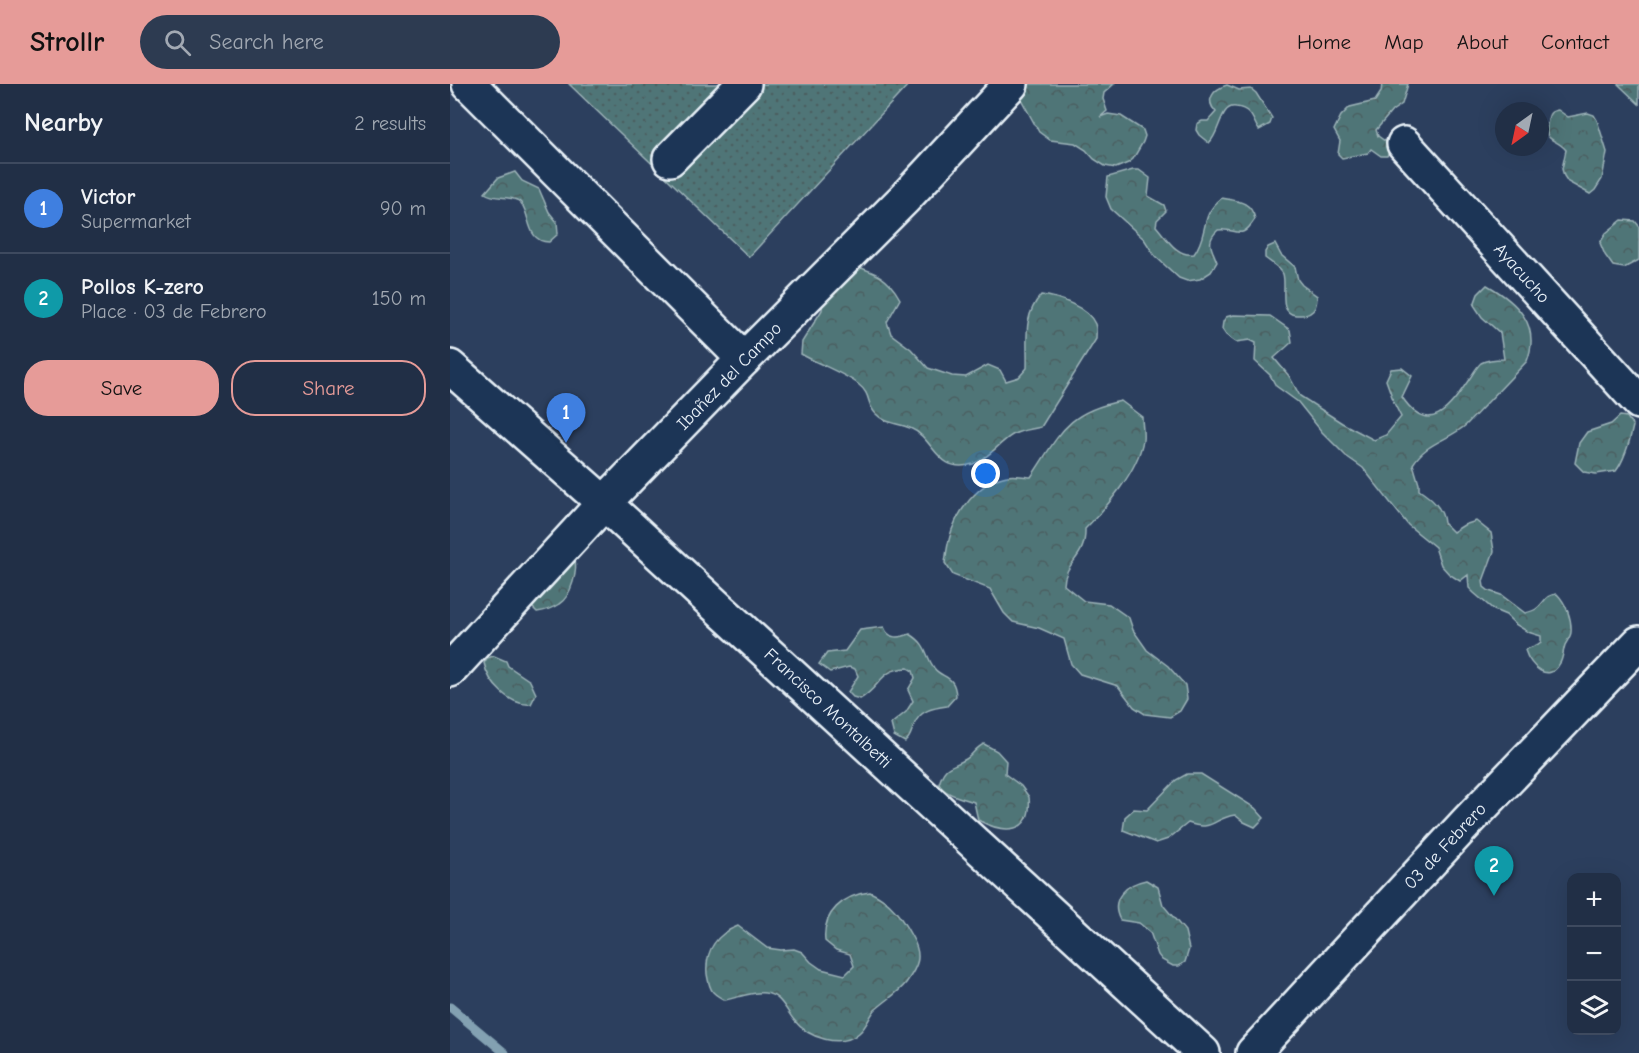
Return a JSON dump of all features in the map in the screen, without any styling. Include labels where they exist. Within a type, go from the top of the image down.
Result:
[{"type":"street","points":[[469,84],[744,359]]},
{"type":"street","points":[[670,159],[744,84]]},
{"type":"street","name":"Ibañez del Campo","points":[[450,670],[604,503],[905,198],[1011,84]]},
{"type":"street","name":"Ayacucho","points":[[1404,144],[1639,402]]},
{"type":"street","name":"Francisco Montalbetti","points":[[450,367],[604,503],[1203,1053]]},
{"type":"street","name":"03 de Febrero","points":[[1253,1053],[1459,830],[1639,643]]},
{"type":"green space","points":[[569,84],[909,84],[749,257]]},
{"type":"green space","points":[[1020,84],[1114,84],[1104,93],[1103,99],[1107,111],[1100,117],[1108,114],[1121,116],[1143,130],[1145,136],[1143,142],[1128,163],[1116,168],[1105,166],[1075,143],[1050,140],[1039,132],[1021,99]]},
{"type":"green space","points":[[1382,84],[1408,84],[1402,104],[1392,111],[1376,130],[1378,136],[1389,144],[1390,150],[1387,156],[1381,156],[1371,149],[1368,153],[1342,158],[1338,154],[1340,141],[1334,130],[1341,116],[1350,107],[1375,101],[1381,92]]},
{"type":"green space","points":[[1618,84],[1639,84],[1639,104]]},
{"type":"green space","points":[[1227,85],[1239,90],[1251,89],[1272,118],[1270,124],[1259,130],[1247,111],[1231,107],[1223,115],[1209,143],[1199,135],[1196,130],[1197,124],[1208,121],[1216,112],[1212,108],[1212,96],[1218,89]]},
{"type":"green space","points":[[1558,110],[1568,117],[1588,113],[1594,115],[1597,120],[1607,152],[1602,179],[1590,194],[1568,182],[1564,176],[1562,169],[1566,150],[1549,138],[1549,116]]},
{"type":"green space","points":[[1139,170],[1150,178],[1148,196],[1164,205],[1166,211],[1157,220],[1156,226],[1172,246],[1182,253],[1194,254],[1199,247],[1210,211],[1222,198],[1247,205],[1255,219],[1242,232],[1218,230],[1214,234],[1211,245],[1217,262],[1211,272],[1200,279],[1187,281],[1179,278],[1155,256],[1144,239],[1111,209],[1106,197],[1108,177]]},
{"type":"green space","points":[[515,172],[522,181],[539,189],[549,212],[557,222],[558,234],[549,242],[536,238],[521,203],[485,193],[498,178]]},
{"type":"green space","points":[[1622,220],[1635,221],[1639,226],[1639,260],[1624,268],[1613,266],[1600,243],[1606,233]]},
{"type":"green space","points":[[1275,244],[1281,255],[1295,267],[1298,280],[1302,285],[1317,296],[1312,312],[1296,315],[1287,310],[1283,274],[1278,267],[1265,258],[1268,247]]},
{"type":"green space","points":[[852,265],[868,270],[886,280],[900,299],[887,322],[891,334],[911,349],[928,368],[952,376],[966,377],[988,365],[1000,370],[1006,381],[1019,377],[1027,368],[1028,320],[1041,295],[1064,301],[1086,313],[1095,324],[1096,339],[1041,427],[1014,434],[973,464],[961,466],[951,464],[943,460],[918,433],[880,417],[873,410],[865,392],[858,384],[801,354],[802,342],[822,310],[824,285]]},
{"type":"green space","points":[[1487,285],[1508,299],[1524,316],[1531,336],[1531,348],[1527,361],[1466,425],[1431,446],[1413,464],[1419,490],[1436,504],[1444,523],[1453,532],[1476,521],[1491,533],[1494,551],[1483,581],[1484,587],[1501,595],[1525,613],[1536,609],[1553,595],[1557,594],[1563,602],[1569,617],[1571,634],[1556,669],[1545,673],[1535,667],[1525,650],[1541,642],[1541,636],[1528,632],[1506,615],[1494,610],[1469,588],[1468,575],[1460,581],[1449,574],[1441,565],[1435,547],[1408,525],[1363,468],[1346,456],[1322,432],[1298,402],[1276,386],[1270,375],[1255,361],[1256,343],[1250,340],[1236,342],[1222,329],[1226,317],[1233,315],[1270,316],[1290,330],[1292,342],[1274,358],[1289,376],[1300,396],[1374,440],[1386,435],[1401,417],[1386,380],[1391,369],[1402,368],[1412,376],[1402,397],[1412,409],[1422,416],[1431,417],[1448,407],[1481,363],[1504,359],[1500,333],[1482,317],[1474,305],[1478,294]]},
{"type":"green space","points":[[1121,401],[1142,417],[1143,437],[1140,452],[1120,488],[1085,529],[1082,547],[1068,570],[1064,585],[1084,601],[1109,604],[1129,618],[1133,630],[1147,650],[1168,666],[1185,685],[1187,699],[1180,711],[1170,717],[1145,714],[1134,707],[1118,686],[1080,674],[1071,664],[1064,639],[1039,628],[1013,622],[1004,613],[990,589],[953,575],[945,563],[949,540],[957,519],[978,491],[987,484],[1007,476],[1031,477],[1066,427],[1088,411]]},
{"type":"green space","points":[[1620,416],[1627,417],[1633,426],[1627,449],[1616,471],[1596,474],[1584,472],[1575,463],[1579,443],[1587,432],[1611,424]]},
{"type":"green space","points":[[574,557],[575,575],[567,595],[557,605],[537,612],[528,603]]},
{"type":"green space","points":[[884,627],[892,636],[910,634],[916,638],[923,646],[934,668],[951,680],[955,689],[956,696],[947,706],[932,709],[920,716],[905,742],[894,736],[891,724],[906,712],[913,701],[908,690],[915,678],[913,671],[908,668],[891,671],[860,699],[848,692],[858,676],[855,669],[849,667],[830,672],[819,664],[827,653],[845,651],[860,630]]},
{"type":"green space","points":[[494,656],[506,661],[508,666],[530,681],[536,694],[531,704],[515,701],[495,685],[484,663],[487,658]]},
{"type":"green space","points":[[984,744],[997,751],[1006,761],[1005,774],[1021,786],[1029,797],[1026,819],[1015,828],[998,828],[978,820],[974,802],[950,793],[939,784],[946,769],[966,759]]},
{"type":"green space","points":[[1187,774],[1201,774],[1255,808],[1264,818],[1255,827],[1235,815],[1203,826],[1188,823],[1168,839],[1156,843],[1123,830],[1125,817],[1134,809],[1147,810],[1176,780]]},
{"type":"green space","points":[[1146,880],[1158,887],[1163,905],[1185,931],[1189,949],[1185,962],[1179,966],[1173,966],[1162,960],[1150,932],[1139,923],[1120,920],[1117,905],[1121,894],[1132,885]]},
{"type":"green space","points":[[870,892],[890,905],[900,917],[915,944],[918,961],[906,983],[875,1010],[862,1030],[852,1038],[834,1041],[808,1032],[794,1020],[779,1000],[770,994],[756,993],[725,1000],[712,990],[707,974],[710,950],[718,938],[738,926],[767,948],[794,949],[802,952],[821,969],[845,975],[854,966],[850,954],[836,950],[825,941],[827,922],[836,907],[843,901]]},
{"type":"waterway","points":[[450,1007],[505,1053]]},
{"type":"place","name":"Victor","points":[[566,443]]},
{"type":"place","name":"Pollos K-zero","points":[[1494,896]]}]
